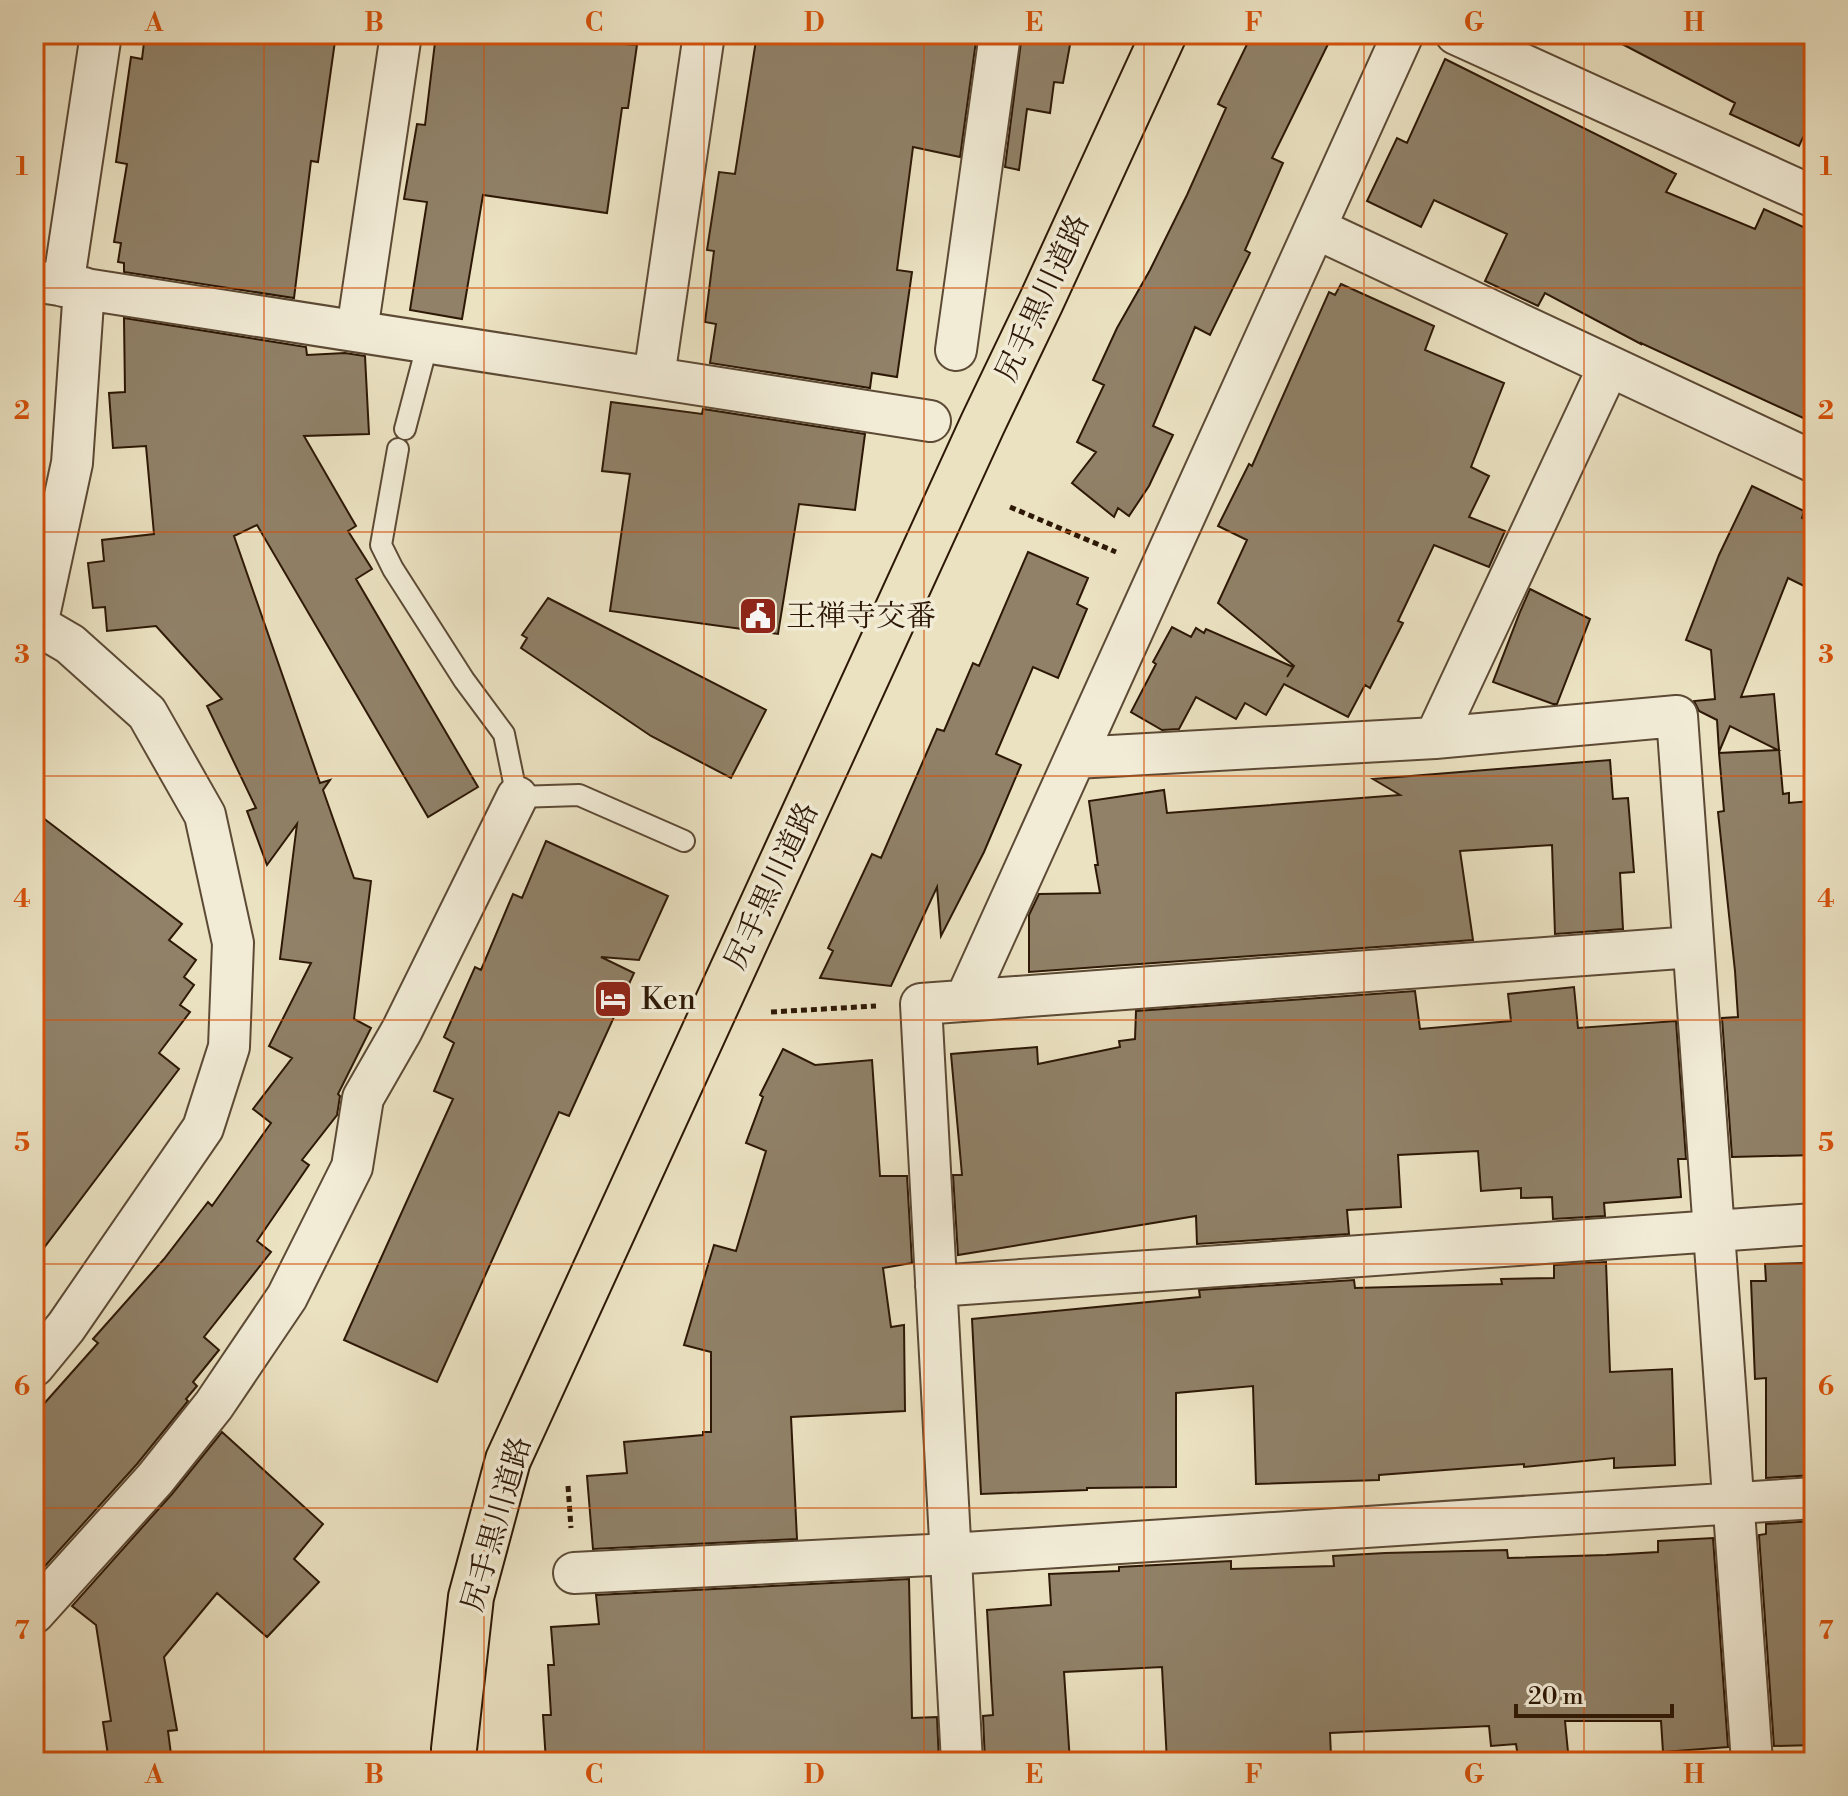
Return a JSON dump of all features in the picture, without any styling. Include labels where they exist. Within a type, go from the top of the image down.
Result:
[{"type":"main road","name":"尻手黒川道路","points":[[454,1762],[471,1597],[508,1460],[1164,34]]},
{"type":"street","points":[[34,1366],[66,1327],[203,1128],[229,1047],[233,943],[205,815],[147,713],[70,644],[36,624],[72,463],[60,285],[101,34]]},
{"type":"street","points":[[357,331],[401,34]]},
{"type":"street","points":[[654,377],[704,34]]},
{"type":"street","points":[[956,350],[1000,34]]},
{"type":"street","points":[[965,1001],[1403,34]]},
{"type":"street","points":[[1456,34],[1814,197]]},
{"type":"street","points":[[1315,228],[1814,462]]},
{"type":"street","points":[[60,285],[930,421]]},
{"type":"street","points":[[1435,738],[1609,366]]},
{"type":"street","points":[[1075,758],[1435,738],[1677,716],[1752,1762]]},
{"type":"street","points":[[34,1613],[155,1479],[214,1405],[287,1297],[352,1167],[363,1098],[402,1030],[517,797]]},
{"type":"street","points":[[962,1762],[921,1004],[1693,947]]},
{"type":"street","points":[[936,1286],[1814,1224]]},
{"type":"street","points":[[574,1573],[950,1554],[1814,1498]]},
{"type":"lane","points":[[405,429],[428,342]]},
{"type":"lane","points":[[398,449],[381,545],[456,667],[504,734],[517,797],[579,795],[684,841]]},
{"type":"path","points":[[1010,507],[1159,571]]},
{"type":"path","points":[[771,1012],[921,1004]]},
{"type":"building","points":[[145,34],[336,34],[318,162],[311,161],[294,298],[124,272],[124,263],[118,262],[121,243],[114,242],[127,164],[116,162],[131,57],[142,59]]},
{"type":"building","points":[[436,34],[626,34],[625,44],[637,45],[628,108],[622,108],[607,213],[483,195],[462,319],[410,310],[427,202],[404,199],[417,124],[425,125]]},
{"type":"building","points":[[757,34],[977,34],[960,157],[913,147],[897,270],[912,272],[897,377],[872,373],[870,388],[710,363],[716,324],[705,322],[714,251],[707,250],[719,172],[735,174]]},
{"type":"building","points":[[1022,34],[1072,34],[1063,83],[1054,82],[1050,113],[1027,109],[1019,170],[1005,167]]},
{"type":"building","points":[[1252,34],[1333,34],[1272,158],[1283,163],[1245,250],[1250,253],[1210,335],[1195,327],[1153,426],[1173,435],[1149,486],[1129,516],[1118,508],[1114,517],[1072,483],[1096,452],[1077,442],[1104,385],[1093,380],[1187,195],[1226,108],[1218,104]]},
{"type":"building","points":[[1603,34],[1814,34],[1814,114],[1799,146],[1730,114],[1735,103]]},
{"type":"building","points":[[1445,59],[1676,174],[1666,192],[1755,229],[1764,209],[1814,232],[1814,423],[1641,344],[1545,293],[1538,306],[1485,281],[1507,234],[1434,200],[1421,227],[1367,201],[1397,138],[1407,143]]},
{"type":"building","points":[[1341,284],[1434,326],[1425,350],[1504,383],[1471,467],[1489,476],[1469,517],[1505,531],[1489,567],[1434,545],[1398,621],[1403,623],[1370,688],[1365,685],[1348,717],[1284,684],[1266,715],[1245,703],[1236,719],[1196,697],[1179,729],[1162,730],[1131,712],[1172,627],[1191,637],[1196,628],[1204,633],[1206,629],[1293,667],[1287,677],[1294,666],[1218,603],[1247,540],[1218,526],[1249,464],[1252,466],[1329,292],[1335,295]]},
{"type":"building","points":[[124,318],[306,347],[307,355],[345,353],[365,356],[369,434],[304,436],[356,526],[348,531],[372,569],[356,579],[478,787],[428,817],[257,525],[234,536],[320,783],[330,780],[323,790],[354,878],[371,881],[354,1019],[371,1028],[338,1094],[337,1115],[302,1160],[309,1165],[257,1241],[271,1252],[204,1337],[219,1350],[193,1382],[197,1386],[186,1399],[188,1401],[137,1464],[36,1576],[34,1415],[98,1343],[93,1339],[164,1259],[208,1202],[212,1206],[271,1123],[253,1109],[292,1058],[269,1046],[311,963],[280,959],[297,824],[267,865],[247,811],[256,808],[207,706],[222,699],[156,626],[107,631],[105,607],[93,608],[88,563],[104,561],[102,540],[154,534],[146,446],[113,448],[109,393],[125,392]]},
{"type":"building","points":[[611,402],[702,414],[703,409],[865,434],[855,510],[799,504],[778,634],[610,611],[630,474],[602,471]]},
{"type":"building","points":[[1752,486],[1804,511],[1802,518],[1814,524],[1814,591],[1788,578],[1741,697],[1774,694],[1783,794],[1789,793],[1789,803],[1810,801],[1814,844],[1814,1155],[1732,1157],[1722,1018],[1738,1017],[1718,812],[1724,811],[1719,753],[1778,750],[1730,726],[1719,752],[1717,720],[1699,711],[1694,701],[1715,699],[1711,650],[1686,640],[1719,555]]},
{"type":"building","points":[[1028,552],[1088,578],[1077,604],[1087,609],[1058,678],[1033,667],[996,754],[1021,765],[984,852],[941,936],[937,887],[891,986],[820,978],[833,951],[828,948],[872,854],[881,858],[937,729],[944,731],[973,663],[979,666]]},
{"type":"building","points":[[1530,589],[1590,619],[1557,704],[1493,682]]},
{"type":"building","points":[[548,598],[766,710],[731,778],[651,736],[521,648],[527,638],[522,635]]},
{"type":"building","points":[[1610,760],[1613,799],[1628,798],[1634,872],[1620,873],[1623,929],[1555,934],[1552,845],[1460,851],[1473,940],[1029,972],[1029,915],[1039,894],[1100,893],[1089,801],[1164,790],[1167,813],[1400,795],[1373,779]]},
{"type":"building","points":[[34,811],[182,924],[169,940],[196,960],[184,977],[194,985],[180,1005],[190,1012],[159,1053],[179,1069],[34,1261]]},
{"type":"building","points":[[546,841],[668,896],[639,960],[601,957],[634,973],[569,1116],[559,1112],[437,1382],[344,1340],[453,1099],[434,1091],[454,1043],[444,1037],[475,967],[481,970],[513,894],[522,898]]},
{"type":"building","points":[[1574,987],[1578,1028],[1676,1021],[1686,1159],[1678,1159],[1681,1197],[1604,1203],[1605,1216],[1553,1219],[1552,1197],[1521,1198],[1521,1188],[1481,1191],[1478,1151],[1398,1155],[1401,1207],[1347,1210],[1349,1234],[1197,1244],[1196,1216],[958,1255],[953,1175],[962,1175],[951,1054],[1037,1047],[1038,1064],[1120,1047],[1119,1041],[1135,1039],[1136,1011],[1415,991],[1420,1029],[1511,1021],[1508,994]]},
{"type":"building","points":[[783,1049],[815,1065],[872,1060],[880,1176],[907,1176],[912,1263],[883,1268],[891,1327],[904,1325],[905,1411],[791,1417],[797,1539],[593,1549],[587,1476],[627,1473],[624,1442],[711,1432],[711,1352],[684,1345],[714,1245],[736,1251],[766,1151],[746,1143],[763,1097],[760,1095]]},
{"type":"building","points":[[1606,1262],[1610,1372],[1672,1369],[1675,1465],[1614,1468],[1614,1458],[1524,1467],[1524,1464],[1379,1475],[1379,1480],[1256,1484],[1253,1386],[1176,1393],[1176,1487],[981,1494],[972,1319],[1200,1297],[1199,1290],[1354,1280],[1355,1288],[1502,1284],[1501,1279],[1554,1278],[1554,1265]]},
{"type":"building","points":[[1806,1263],[1808,1299],[1814,1298],[1814,1475],[1766,1478],[1766,1378],[1755,1379],[1751,1281],[1766,1281],[1765,1264]]},
{"type":"building","points":[[222,1432],[323,1524],[294,1559],[319,1582],[267,1637],[217,1593],[164,1657],[177,1730],[168,1731],[172,1762],[109,1762],[103,1722],[111,1721],[96,1625],[72,1606],[172,1494]]},
{"type":"building","points":[[1814,1521],[1814,1745],[1774,1746],[1759,1535],[1766,1534],[1766,1524]]},
{"type":"building","points":[[1713,1538],[1728,1747],[1663,1752],[1661,1721],[1565,1721],[1568,1752],[1518,1757],[1516,1744],[1491,1746],[1489,1726],[1330,1733],[1331,1756],[1167,1762],[1162,1667],[1064,1672],[1070,1762],[985,1762],[983,1716],[993,1715],[987,1610],[1051,1605],[1049,1574],[1231,1561],[1231,1569],[1334,1566],[1333,1556],[1385,1553],[1507,1550],[1508,1558],[1606,1555],[1658,1552],[1658,1541]]},
{"type":"building","points":[[909,1579],[912,1718],[937,1717],[939,1762],[546,1762],[543,1715],[551,1715],[548,1665],[554,1665],[551,1627],[599,1624],[596,1595]]},
{"type":"place","name":"王禅寺交番","points":[[758,616]]},
{"type":"place","name":"Ken","points":[[613,999]]}]
